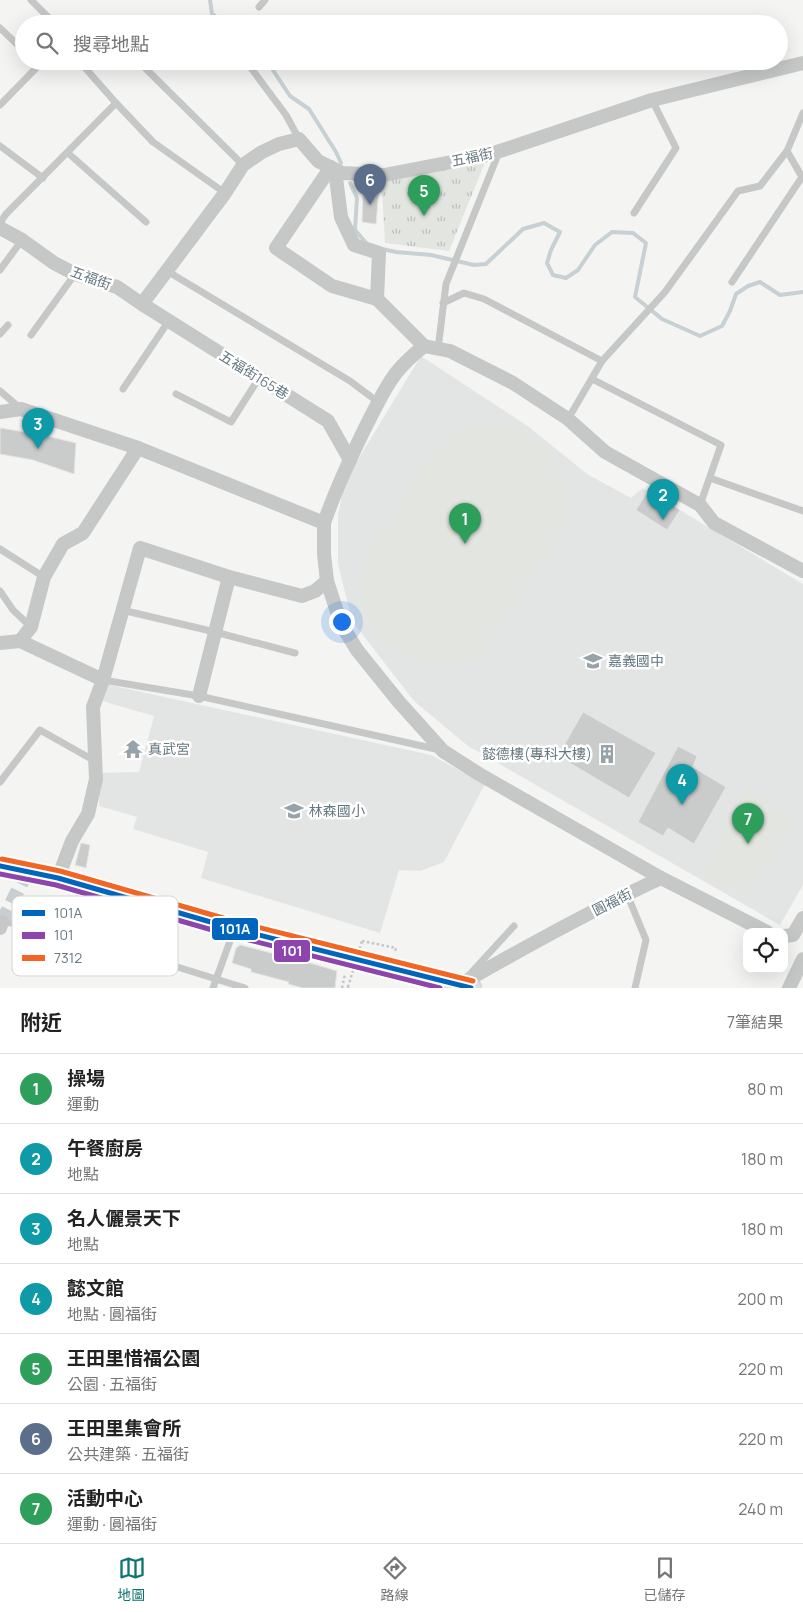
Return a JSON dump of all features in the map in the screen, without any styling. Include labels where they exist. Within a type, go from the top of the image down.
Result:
[{"type":"main road","points":[[0,866],[58,878],[120,896]]},
{"type":"main road","points":[[178,913],[235,929],[465,987]]},
{"type":"street","name":"五福街","points":[[788,67],[803,63]]},
{"type":"street","name":"五福街","points":[[299,139],[318,161],[342,173],[384,174],[488,155],[652,100],[774,70]]},
{"type":"street","points":[[142,304],[243,166],[262,152],[279,144],[299,139]]},
{"type":"street","points":[[333,169],[341,217],[354,245],[379,253],[377,299]]},
{"type":"street","points":[[333,169],[276,248],[332,286],[377,299],[424,346],[450,351],[513,383],[568,419],[604,452],[700,505],[714,523],[803,572]]},
{"type":"street","name":"五福街","points":[[0,228],[22,240],[54,263],[75,274],[117,287],[142,304]]},
{"type":"street","name":"五福街165巷","points":[[142,304],[328,421],[350,460]]},
{"type":"street","points":[[424,346],[406,361],[395,374],[378,402],[332,498],[324,523],[324,554],[327,580],[341,624],[357,650],[399,702],[444,751],[479,774],[661,878],[759,928]]},
{"type":"street","points":[[0,412],[21,409],[138,448],[324,523]]},
{"type":"street","points":[[20,641],[31,627],[44,578],[63,544],[84,534],[138,448]]},
{"type":"street","points":[[58,878],[72,841],[88,814],[96,779],[93,707],[103,680],[140,548],[229,577],[302,596],[315,591],[327,580]]},
{"type":"street","points":[[199,696],[229,577]]},
{"type":"street","points":[[0,643],[20,641],[103,680]]},
{"type":"street","name":"圓福街","points":[[465,987],[528,946],[661,878]]},
{"type":"street","points":[[788,936],[792,935],[803,918]]},
{"type":"street","points":[[789,988],[803,959]]},
{"type":"lane","points":[[31,0],[46,15]]},
{"type":"lane","points":[[259,7],[265,0]]},
{"type":"lane","points":[[0,28],[15,42]]},
{"type":"lane","points":[[1,104],[33,70]]},
{"type":"lane","points":[[87,70],[153,142],[224,193]]},
{"type":"lane","points":[[147,70],[243,166]]},
{"type":"lane","points":[[252,70],[286,115],[299,139]]},
{"type":"lane","points":[[634,213],[676,148],[652,100]]},
{"type":"lane","points":[[0,223],[6,214],[116,103]]},
{"type":"lane","points":[[568,419],[602,360],[665,292],[738,191],[760,186],[788,151],[803,113]]},
{"type":"lane","points":[[0,146],[43,178]]},
{"type":"lane","points":[[438,349],[446,284],[499,151]]},
{"type":"lane","points":[[732,282],[802,177],[788,151]]},
{"type":"lane","points":[[68,153],[146,222]]},
{"type":"lane","points":[[0,270],[22,240]]},
{"type":"lane","points":[[167,271],[350,381],[378,402]]},
{"type":"lane","points":[[31,334],[75,274]]},
{"type":"lane","points":[[443,303],[464,293],[484,299],[602,360]]},
{"type":"lane","points":[[123,389],[168,322]]},
{"type":"lane","points":[[0,334],[8,325]]},
{"type":"lane","points":[[176,394],[231,422],[259,378]]},
{"type":"lane","points":[[592,379],[721,445],[700,505]]},
{"type":"lane","points":[[0,391],[21,409]]},
{"type":"lane","points":[[710,478],[803,511]]},
{"type":"lane","points":[[0,549],[44,578]]},
{"type":"lane","points":[[0,591],[13,610],[31,627]]},
{"type":"lane","points":[[122,610],[295,653]]},
{"type":"lane","points":[[103,680],[199,696],[444,751]]},
{"type":"lane","points":[[0,782],[40,730],[95,762]]},
{"type":"lane","points":[[627,894],[646,940],[635,988]]},
{"type":"lane","points":[[465,987],[514,926]]},
{"type":"lane","points":[[213,988],[235,929]]},
{"type":"lane","points":[[178,967],[232,986],[245,988]]},
{"type":"path","points":[[348,988],[362,941],[396,948]]},
{"type":"path","points":[[342,988],[345,975]]},
{"type":"shaded area","name":"嘉義國中","points":[[421,356],[529,427],[587,474],[631,498],[643,488],[803,584],[803,885],[780,925],[468,746],[414,701],[352,621],[338,564],[338,515],[345,481]]},
{"type":"shaded area","name":"林森國小","points":[[105,684],[431,755],[485,784],[444,862],[420,871],[399,870],[380,933],[201,878],[208,852],[133,829],[137,817],[99,806],[100,773],[139,772],[154,716],[102,701]]},
{"type":"green space","points":[[488,155],[449,251],[385,243],[382,190],[384,175]]},
{"type":"green space","points":[[481,424],[500,425],[519,430],[545,448],[562,468],[569,488],[568,522],[552,550],[484,651],[470,661],[451,666],[433,666],[415,662],[399,654],[384,643],[372,630],[363,614],[360,597],[364,571],[369,556],[386,525],[434,452],[450,436]]},
{"type":"green space","points":[[747,789],[795,816],[748,899],[700,872]]},
{"type":"building","points":[[363,188],[379,189],[376,224],[362,222]]},
{"type":"building","points":[[0,428],[76,443],[74,474],[33,460],[0,454]]},
{"type":"building","points":[[648,491],[680,510],[667,530],[636,510]]},
{"type":"building","name":"懿德樓(專科大樓)","points":[[583,712],[656,753],[629,798],[558,756]]},
{"type":"building","points":[[678,746],[697,756],[693,767],[726,787],[694,844],[668,828],[663,836],[638,822]]},
{"type":"building","points":[[81,843],[90,845],[86,868],[75,865]]},
{"type":"building","points":[[240,945],[337,971],[335,988],[303,988],[288,984],[289,982],[251,972],[251,969],[232,963],[236,948]]},
{"type":"waterway","points":[[210,0],[213,15]]},
{"type":"waterway","points":[[273,70],[290,96],[309,109],[341,163]]},
{"type":"waterway","points":[[350,183],[357,198],[355,230],[368,245]]},
{"type":"waterway","points":[[382,249],[431,255],[474,265],[486,264],[523,229],[544,223],[560,232],[547,263],[553,275],[566,278],[578,270],[595,245],[612,232],[633,233],[646,243],[635,297],[662,319],[700,336],[722,326],[736,294],[748,286],[760,282],[780,295],[803,292]]},
{"type":"tunnel","points":[[15,896],[27,872]]},
{"type":"tunnel","points":[[2,922],[12,902]]},
{"type":"transit line","name":"7312","points":[[2,859],[60,871],[147,896]]},
{"type":"transit line","name":"101A","points":[[0,866],[58,878],[120,896]]},
{"type":"transit line","name":"101","points":[[0,874],[56,885],[94,896]]},
{"type":"transit line","name":"7312","points":[[178,905],[237,922],[473,981]]},
{"type":"transit line","name":"101A","points":[[178,913],[235,929],[471,988]]},
{"type":"transit line","name":"101","points":[[178,920],[233,936],[440,988]]},
{"type":"place","name":"王田里集會所","points":[[370,205]]},
{"type":"place","name":"王田里惜福公園","points":[[424,216]]},
{"type":"place","name":"名人儷景天下","points":[[38,449]]},
{"type":"place","name":"午餐廚房","points":[[663,520]]},
{"type":"place","name":"操場","points":[[465,544]]},
{"type":"place","name":"嘉義國中","points":[[593,661]]},
{"type":"place","name":"真武宮","points":[[133,749]]},
{"type":"place","name":"懿德樓(專科大樓)","points":[[607,754]]},
{"type":"place","name":"懿文館","points":[[682,805]]},
{"type":"place","name":"林森國小","points":[[294,811]]},
{"type":"place","name":"活動中心","points":[[748,844]]}]
